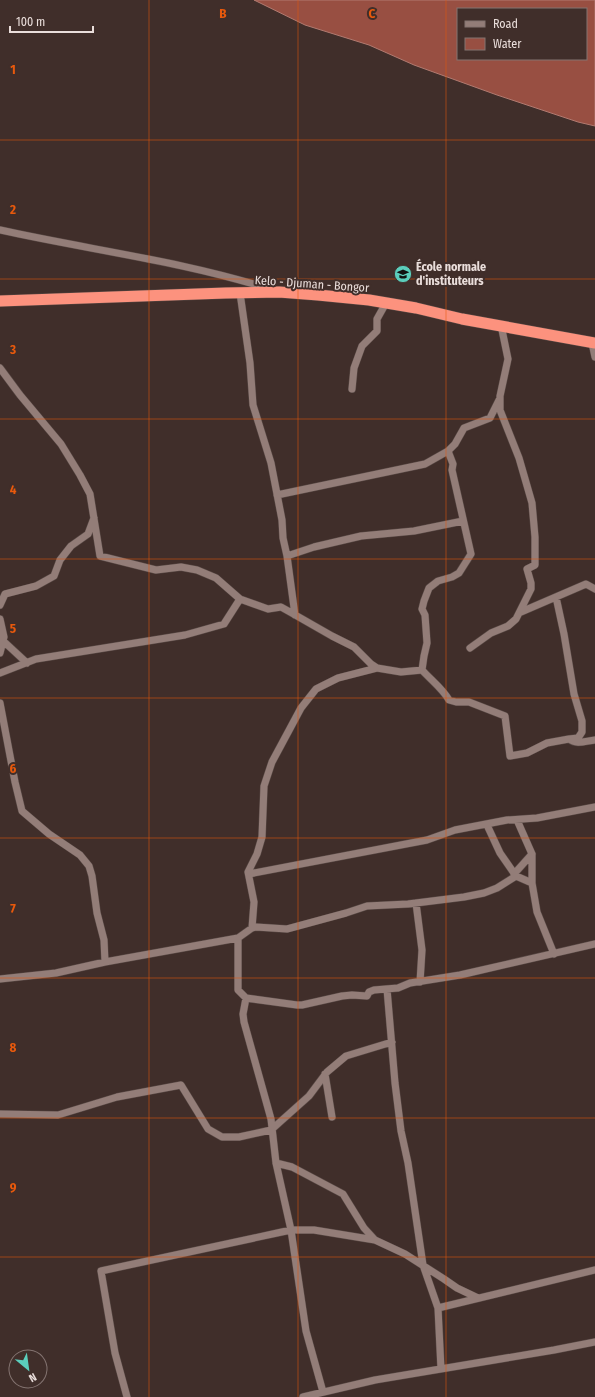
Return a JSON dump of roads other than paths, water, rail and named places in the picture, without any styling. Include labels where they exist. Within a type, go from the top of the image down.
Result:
[{"type":"highway","name":"Kelo - Djuman - Bongor","points":[[0,301],[279,292],[325,295],[386,303],[594,343]]},
{"type":"street","points":[[0,230],[218,274],[279,292]]},
{"type":"street","points":[[240,293],[250,363],[250,380],[253,405],[271,463],[282,520],[283,538],[295,615]]},
{"type":"street","points":[[352,389],[354,368],[362,346],[377,331],[377,319],[386,303]]},
{"type":"street","points":[[470,648],[491,633],[513,623],[521,612],[531,589],[527,569],[535,565],[534,517],[532,504],[527,484],[513,444],[501,417],[500,410],[500,396],[508,359],[501,326]]},
{"type":"street","points":[[594,343],[595,357]]},
{"type":"street","points":[[0,368],[20,395],[61,444],[90,494],[100,556],[156,570],[181,567],[197,570],[216,578],[240,600],[268,609],[281,608],[354,647],[377,668]]},
{"type":"street","points":[[277,495],[425,464],[448,452],[455,444],[464,428],[490,418],[500,396]]},
{"type":"street","points":[[422,670],[427,643],[422,609],[424,601],[431,586],[438,581],[452,577],[459,573],[471,554],[452,470],[453,464],[448,452]]},
{"type":"street","points":[[0,605],[5,594],[36,586],[54,576],[60,560],[71,546],[88,534],[94,518]]},
{"type":"street","points":[[287,556],[314,547],[361,536],[414,531],[463,522]]},
{"type":"street","points":[[521,612],[586,584],[595,589]]},
{"type":"street","points":[[422,670],[447,695],[450,700],[456,702],[469,702],[505,716],[510,756],[527,753],[547,743],[578,738],[582,732],[582,721],[574,694],[556,597]]},
{"type":"street","points":[[0,673],[36,659],[185,635],[224,624],[240,600]]},
{"type":"street","points":[[0,619],[4,637],[2,640],[0,653]]},
{"type":"street","points":[[2,640],[27,663]]},
{"type":"street","points":[[252,928],[254,902],[249,874],[262,837],[264,786],[272,762],[301,708],[316,689],[338,678],[377,668],[401,672],[422,670]]},
{"type":"street","points":[[0,703],[22,811],[49,834],[80,855],[89,866],[92,876],[96,913],[104,940],[105,962]]},
{"type":"street","points":[[569,739],[580,743],[595,740]]},
{"type":"street","points":[[249,874],[427,840],[455,830],[507,820],[537,818],[595,807]]},
{"type":"street","points":[[517,820],[532,854],[532,883],[537,912],[554,954]]},
{"type":"street","points":[[487,825],[500,853],[515,875],[532,883]]},
{"type":"street","points":[[0,979],[56,973],[105,962],[238,938],[252,928],[260,926],[287,929],[367,906],[416,903],[484,893],[497,888],[515,875],[532,854]]},
{"type":"street","points":[[416,903],[422,950],[420,982]]},
{"type":"street","points":[[238,938],[238,990],[246,998],[302,1005],[342,996],[366,996],[368,992],[374,990],[398,988],[410,983],[460,975],[595,944]]},
{"type":"street","points":[[388,989],[395,1083],[401,1131],[408,1163],[423,1265],[438,1308],[441,1369]]},
{"type":"street","points":[[246,998],[243,1014],[244,1022],[271,1119],[271,1130],[276,1163],[291,1230],[306,1331],[323,1392]]},
{"type":"street","points":[[0,1114],[58,1115],[117,1097],[181,1085],[208,1128],[222,1137],[239,1137],[271,1130],[310,1096],[325,1074],[346,1056],[392,1042]]},
{"type":"street","points":[[325,1074],[332,1117]]},
{"type":"street","points":[[276,1163],[292,1167],[343,1194],[364,1228],[374,1240]]},
{"type":"street","points":[[127,1397],[115,1353],[101,1271],[291,1230],[314,1230],[374,1240],[390,1246],[423,1265],[457,1288],[478,1298]]},
{"type":"street","points":[[438,1308],[595,1270]]},
{"type":"street","points":[[303,1397],[375,1380],[595,1342]]},
{"type":"water","points":[[254,0],[595,0],[595,126],[578,122],[497,95],[414,65],[369,45],[305,25]]},
{"type":"place","name":"École normale d'instituteurs","points":[[403,274]]}]
